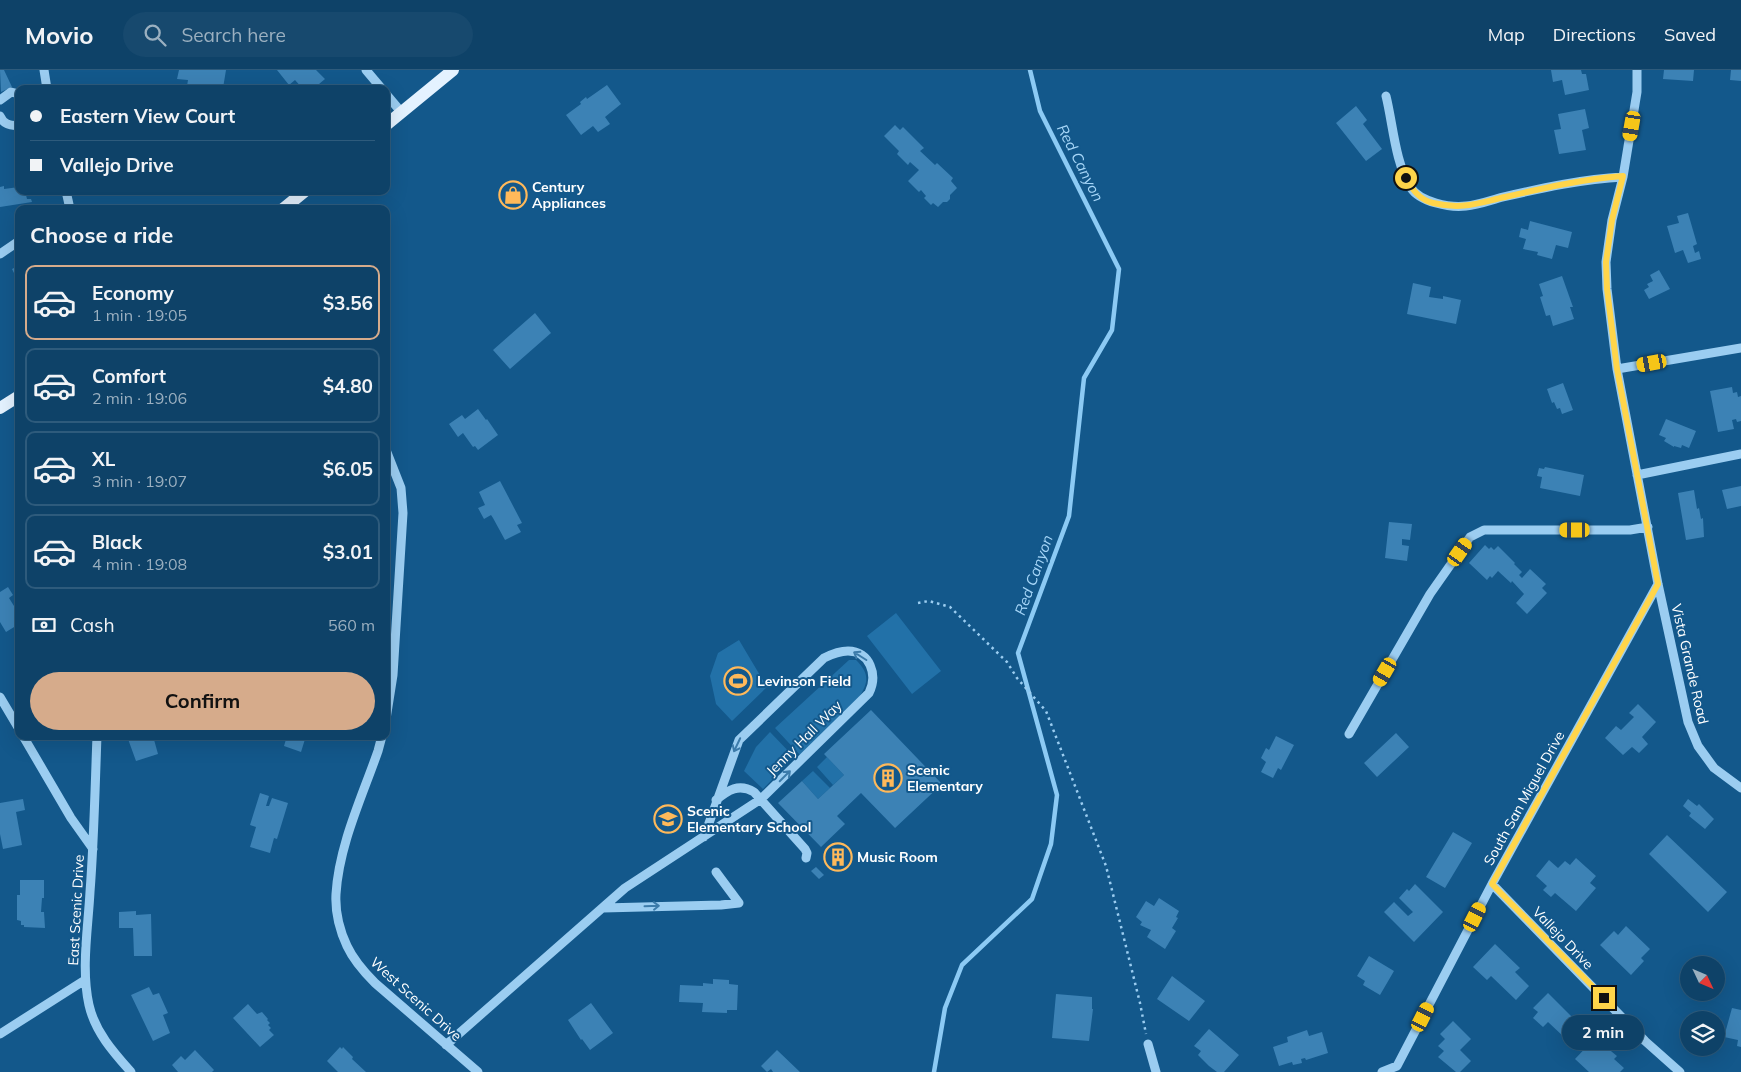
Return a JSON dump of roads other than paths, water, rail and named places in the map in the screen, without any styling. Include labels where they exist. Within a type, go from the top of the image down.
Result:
[{"type":"main road","points":[[390,122],[453,70]]},
{"type":"main road","points":[[290,205],[301,195]]},
{"type":"main road","points":[[0,408],[15,399]]},
{"type":"street","points":[[44,70],[46,85]]},
{"type":"street","points":[[366,70],[379,85]]},
{"type":"street","name":"Vista Grande Road","points":[[1637,70],[1638,92],[1623,176],[1612,220],[1606,262],[1607,289],[1617,369],[1658,584],[1688,722],[1698,746],[1714,768],[1741,788]]},
{"type":"street","points":[[0,100],[11,92],[15,93]]},
{"type":"street","points":[[1386,96],[1401,167],[1412,188],[1421,198],[1432,203],[1466,206],[1596,178],[1623,176]]},
{"type":"street","points":[[390,99],[402,113]]},
{"type":"street","points":[[0,116],[9,125],[15,126]]},
{"type":"street","points":[[0,254],[15,244]]},
{"type":"street","points":[[1617,369],[1741,348]]},
{"type":"street","points":[[1637,475],[1741,454]]},
{"type":"street","points":[[390,461],[400,488],[403,513],[393,675],[390,694]]},
{"type":"street","points":[[1349,734],[1430,594],[1470,537],[1484,530],[1630,530],[1648,527]]},
{"type":"street","name":"South San Miguel Drive","points":[[1382,1072],[1400,1069],[1492,884],[1658,584]]},
{"type":"street","name":"Jenny Hall Way","points":[[446,1045],[626,888],[704,837],[761,799],[869,693],[874,681],[873,672],[870,665],[860,654],[842,651],[824,658],[739,740],[704,837]]},
{"type":"street","points":[[0,697],[15,722]]},
{"type":"street","points":[[25,740],[71,818],[93,849]]},
{"type":"street","name":"East Scenic Drive","points":[[96,740],[93,849],[85,980],[90,1007],[98,1028],[114,1052],[132,1072]]},
{"type":"street","name":"West Scenic Drive","points":[[381,740],[340,866],[336,896],[337,914],[348,948],[360,967],[375,983],[478,1072]]},
{"type":"street","points":[[716,800],[726,792],[739,787],[747,788],[761,799],[806,849],[806,858]]},
{"type":"street","points":[[603,908],[739,903],[716,872]]},
{"type":"street","name":"Vallejo Drive","points":[[1492,884],[1645,1041],[1680,1072]]},
{"type":"street","points":[[0,1034],[85,980]]},
{"type":"street","points":[[1148,1044],[1156,1072]]},
{"type":"waterway","name":"Red Canyon","points":[[934,1072],[945,1008],[962,965],[1032,899],[1051,844],[1057,795],[1018,653],[1069,516],[1084,378],[1112,330],[1119,269],[1040,111],[1030,70]]},
{"type":"place","name":"Century Appliances","points":[[513,195]]},
{"type":"place","name":"Levinson Field","points":[[738,681]]},
{"type":"place","name":"Scenic Elementary","points":[[888,778]]},
{"type":"place","name":"Scenic Elementary School","points":[[668,819]]},
{"type":"place","name":"Music Room","points":[[838,857]]}]
